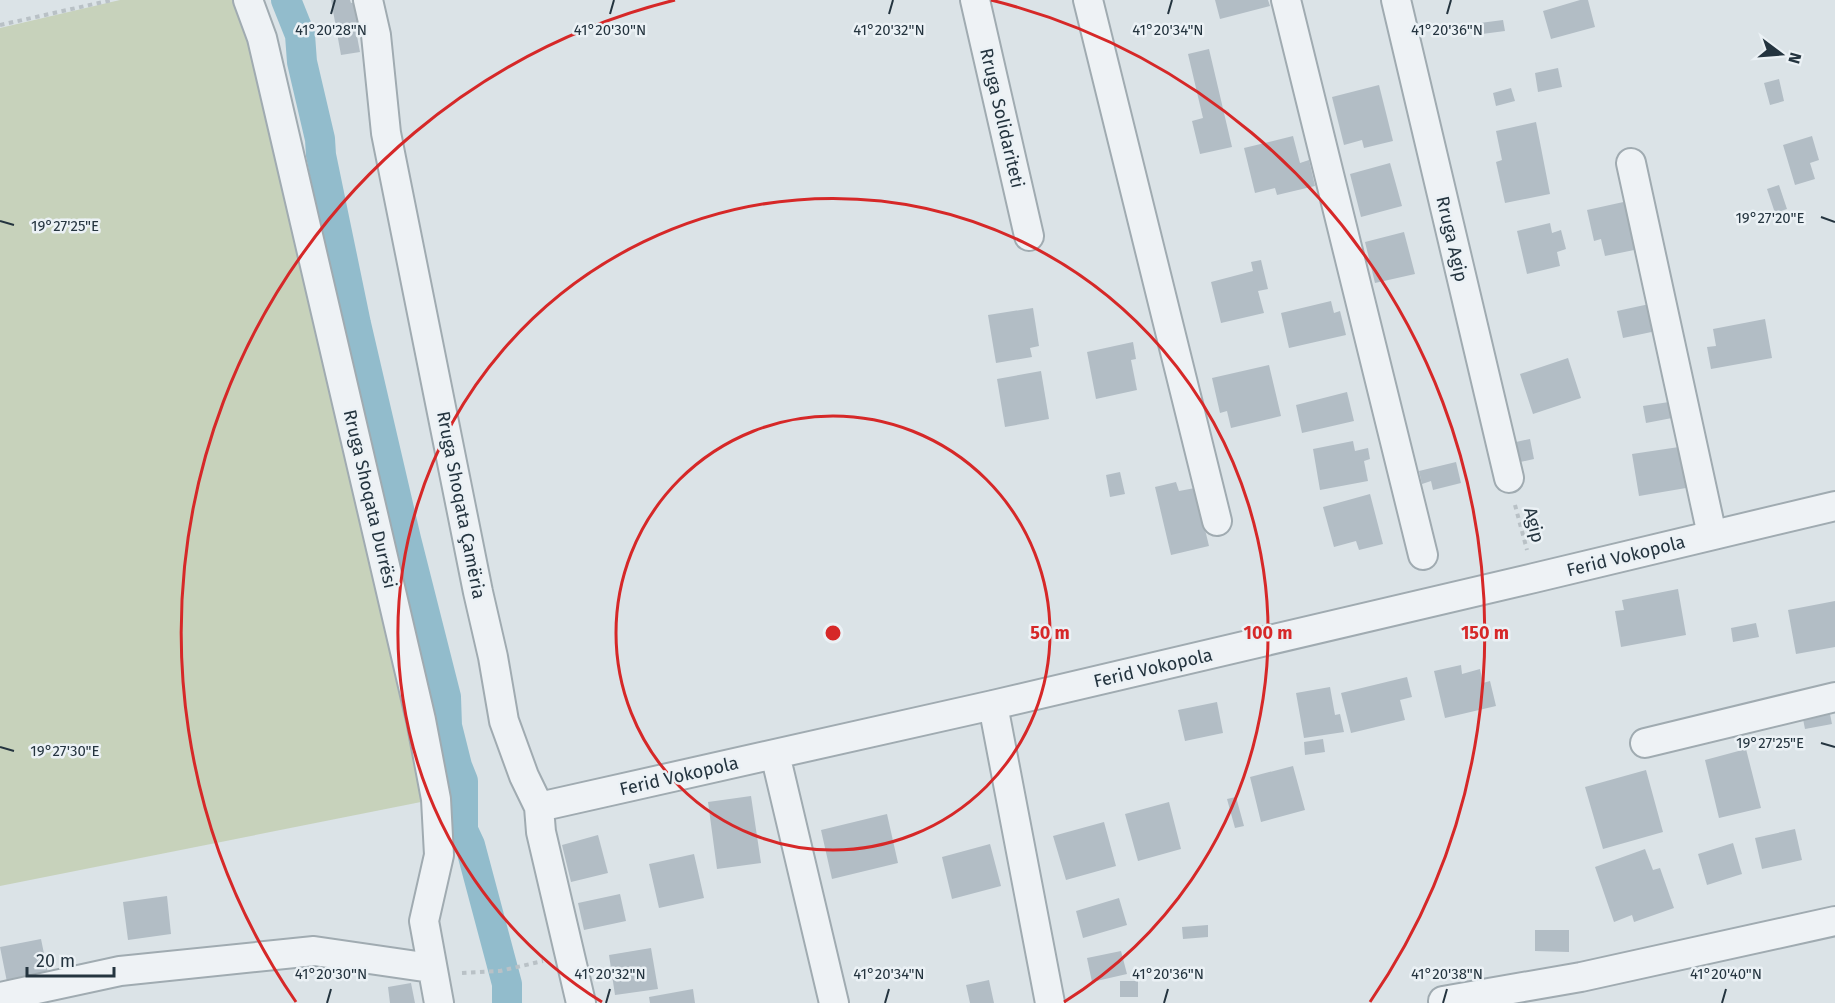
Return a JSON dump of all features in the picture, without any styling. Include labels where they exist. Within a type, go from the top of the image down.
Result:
[{"type":"street","name":"Rruga Shoqata Durrësi","points":[[248,0],[262,38],[421,720],[436,799],[439,855],[424,921],[439,1003]]},
{"type":"street","name":"Rruga Shoqata Çamëria","points":[[368,0],[376,35],[386,133],[493,657],[504,721],[539,807],[541,832],[581,1003]]},
{"type":"street","name":"Rruga Solidariteti","points":[[975,0],[1029,236]]},
{"type":"street","points":[[1088,0],[1217,521]]},
{"type":"street","points":[[1286,0],[1423,555]]},
{"type":"street","name":"Rruga Agip","points":[[1396,0],[1509,478]]},
{"type":"street","points":[[1631,163],[1712,535]]},
{"type":"street","name":"Ferid Vokopola","points":[[539,807],[993,705],[1835,506]]},
{"type":"street","points":[[1645,743],[1835,696]]},
{"type":"street","points":[[993,705],[1050,1003]]},
{"type":"street","points":[[775,754],[834,1003]]},
{"type":"street","points":[[1443,1001],[1581,977],[1835,921]]},
{"type":"street","points":[[0,997],[120,972],[314,951],[431,968]]},
{"type":"path","points":[[0,25],[112,0]]},
{"type":"path","name":"Agip","points":[[1509,478],[1534,578]]},
{"type":"path","points":[[500,971],[548,960]]},
{"type":"green space","points":[[120,0],[244,0],[436,799],[0,886],[0,28]]},
{"type":"building","points":[[331,0],[350,0],[351,3],[362,1],[367,29],[356,31],[360,52],[341,55]]},
{"type":"building","points":[[1215,0],[1268,0],[1270,6],[1220,19]]},
{"type":"building","points":[[1580,0],[1588,0],[1595,27],[1551,39],[1543,11]]},
{"type":"building","points":[[1503,20],[1505,31],[1482,34],[1480,23]]},
{"type":"building","points":[[1209,49],[1232,147],[1200,154],[1192,121],[1203,118],[1188,54]]},
{"type":"building","points":[[1558,68],[1562,87],[1538,92],[1535,73]]},
{"type":"building","points":[[1779,79],[1784,101],[1770,105],[1764,83]]},
{"type":"building","points":[[1379,85],[1393,141],[1364,148],[1362,140],[1344,145],[1332,97]]},
{"type":"building","points":[[1511,88],[1515,101],[1496,106],[1493,93]]},
{"type":"building","points":[[1536,122],[1550,194],[1505,203],[1496,162],[1502,160],[1496,131]]},
{"type":"building","points":[[1293,136],[1300,163],[1309,160],[1315,186],[1277,195],[1275,188],[1255,193],[1244,148]]},
{"type":"building","points":[[1812,136],[1819,160],[1810,163],[1815,179],[1795,185],[1783,145]]},
{"type":"building","points":[[1390,163],[1402,206],[1361,217],[1350,174]]},
{"type":"building","points":[[1779,185],[1787,209],[1775,213],[1767,189]]},
{"type":"building","points":[[1628,201],[1639,249],[1605,256],[1601,239],[1594,241],[1587,210]]},
{"type":"building","points":[[1550,223],[1552,233],[1561,230],[1566,249],[1557,252],[1560,266],[1527,274],[1517,231]]},
{"type":"building","points":[[1404,232],[1415,274],[1375,283],[1365,242]]},
{"type":"building","points":[[1261,260],[1268,289],[1258,291],[1264,313],[1221,323],[1211,282],[1253,271],[1251,262]]},
{"type":"building","points":[[1331,301],[1334,313],[1340,311],[1346,335],[1289,348],[1281,313]]},
{"type":"building","points":[[1654,303],[1661,330],[1623,338],[1617,311]]},
{"type":"building","points":[[1033,308],[1039,346],[1030,348],[1032,357],[996,363],[988,315]]},
{"type":"building","points":[[1765,319],[1772,358],[1711,369],[1707,347],[1716,346],[1713,329]]},
{"type":"building","points":[[1133,342],[1136,359],[1131,360],[1137,390],[1096,399],[1087,352]]},
{"type":"building","points":[[1568,358],[1581,398],[1533,414],[1520,374]]},
{"type":"building","points":[[1269,365],[1281,416],[1231,428],[1227,411],[1220,413],[1212,378]]},
{"type":"building","points":[[1041,371],[1049,419],[1005,427],[997,379]]},
{"type":"building","points":[[1347,392],[1354,421],[1302,433],[1296,405]]},
{"type":"building","points":[[1669,402],[1672,418],[1646,423],[1643,406]]},
{"type":"building","points":[[1530,439],[1534,459],[1520,462],[1516,442]]},
{"type":"building","points":[[1353,441],[1355,451],[1368,448],[1370,459],[1364,461],[1368,481],[1320,490],[1313,449]]},
{"type":"building","points":[[1679,447],[1686,488],[1639,496],[1632,454]]},
{"type":"building","points":[[1456,462],[1461,483],[1433,490],[1431,481],[1422,484],[1419,471]]},
{"type":"building","points":[[1120,472],[1125,494],[1110,497],[1106,475]]},
{"type":"building","points":[[1176,482],[1179,491],[1195,488],[1209,546],[1171,555],[1155,487]]},
{"type":"building","points":[[1370,494],[1383,544],[1359,550],[1356,541],[1334,547],[1323,507]]},
{"type":"building","points":[[1678,589],[1686,635],[1621,647],[1615,611],[1624,610],[1622,600]]},
{"type":"building","points":[[1835,601],[1835,647],[1796,654],[1788,610]]},
{"type":"building","points":[[1756,623],[1759,637],[1733,642],[1731,628]]},
{"type":"building","points":[[1461,665],[1462,674],[1480,669],[1483,683],[1490,681],[1496,706],[1445,718],[1434,671]]},
{"type":"building","points":[[1407,677],[1412,697],[1400,700],[1405,720],[1351,733],[1341,693]]},
{"type":"building","points":[[1330,687],[1335,715],[1340,714],[1344,732],[1304,738],[1296,693]]},
{"type":"building","points":[[1217,702],[1223,733],[1185,741],[1178,710]]},
{"type":"building","points":[[1829,709],[1832,724],[1805,729],[1802,714]]},
{"type":"building","points":[[1323,739],[1325,752],[1305,755],[1304,742]]},
{"type":"building","points":[[1746,749],[1761,808],[1719,818],[1705,760]]},
{"type":"building","points":[[1293,766],[1305,810],[1261,822],[1250,777]]},
{"type":"building","points":[[1646,770],[1663,832],[1603,849],[1585,787]]},
{"type":"building","points":[[751,796],[761,863],[717,869],[708,802]]},
{"type":"building","points":[[1236,797],[1244,826],[1235,828],[1227,799]]},
{"type":"building","points":[[1169,802],[1181,849],[1138,861],[1125,814]]},
{"type":"building","points":[[887,814],[898,863],[832,879],[821,830]]},
{"type":"building","points":[[1104,822],[1116,866],[1066,880],[1053,836]]},
{"type":"building","points":[[1795,829],[1802,860],[1762,869],[1755,838]]},
{"type":"building","points":[[598,835],[608,873],[571,882],[562,845]]},
{"type":"building","points":[[1733,843],[1742,874],[1707,885],[1698,854]]},
{"type":"building","points":[[990,844],[1001,886],[952,899],[942,857]]},
{"type":"building","points":[[1645,849],[1653,870],[1660,868],[1674,908],[1634,922],[1632,915],[1614,922],[1595,867]]},
{"type":"building","points":[[694,854],[704,898],[659,908],[649,864]]},
{"type":"building","points":[[620,894],[626,921],[584,930],[578,903]]},
{"type":"building","points":[[167,896],[171,934],[128,940],[123,902]]},
{"type":"building","points":[[1119,898],[1127,925],[1083,938],[1076,911]]},
{"type":"building","points":[[1208,925],[1208,937],[1183,939],[1182,927]]},
{"type":"building","points":[[1535,930],[1569,930],[1569,952],[1535,951]]},
{"type":"building","points":[[41,939],[48,973],[7,982],[0,947]]},
{"type":"building","points":[[651,948],[658,989],[615,995],[609,955]]},
{"type":"building","points":[[1121,951],[1127,974],[1092,982],[1087,958]]},
{"type":"building","points":[[989,980],[994,1003],[970,1003],[966,985]]},
{"type":"building","points":[[1120,981],[1138,981],[1138,997],[1120,997]]},
{"type":"building","points":[[411,983],[415,1003],[390,1003],[388,987]]},
{"type":"building","points":[[693,989],[695,1003],[650,1003],[649,997]]},
{"type":"waterway","points":[[286,0],[300,35],[302,62],[320,139],[321,155],[356,324],[406,539],[446,697],[447,726],[463,781],[463,830],[470,845],[507,984],[507,1003]]}]
